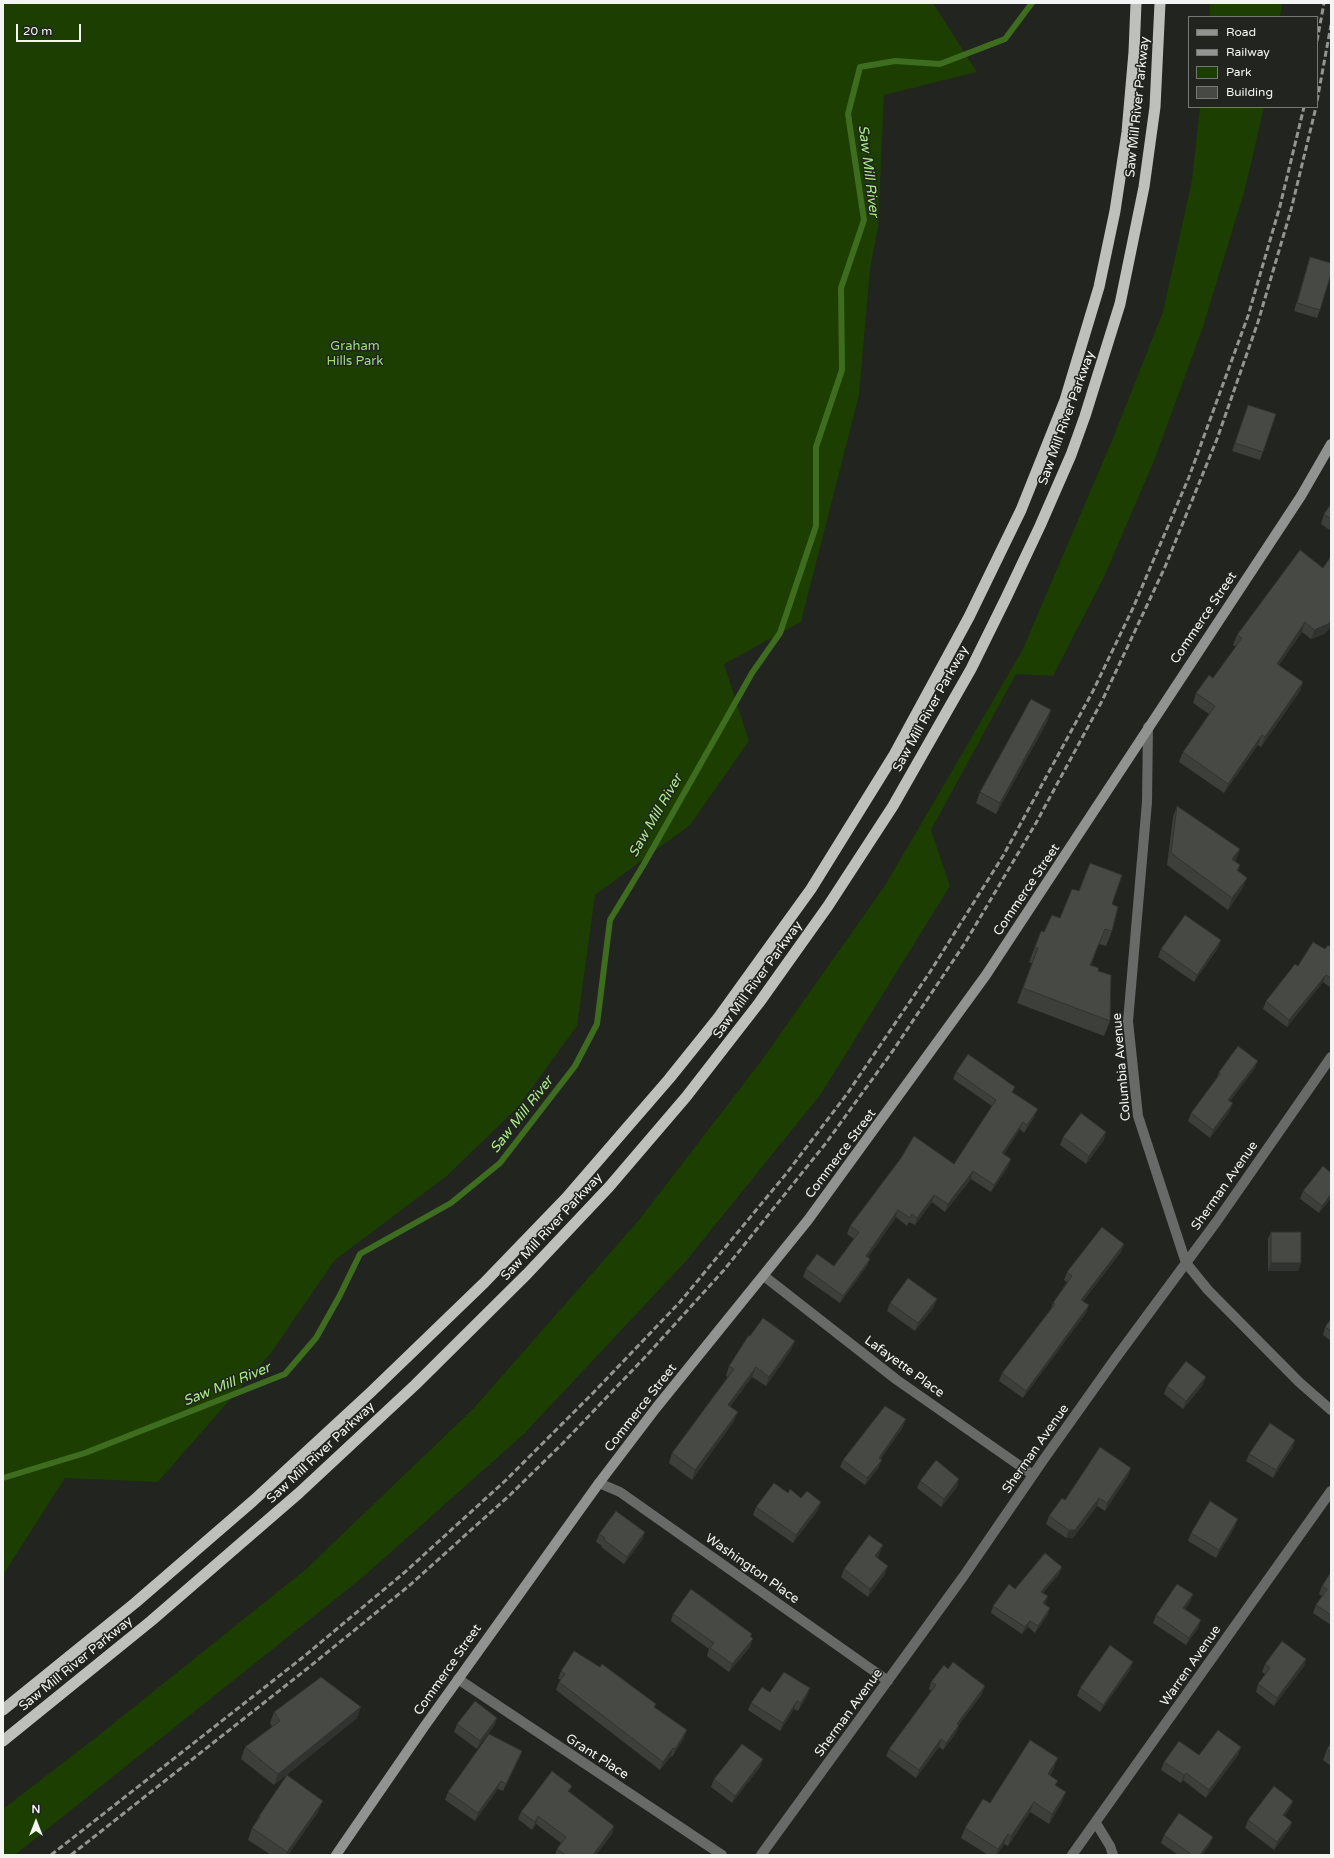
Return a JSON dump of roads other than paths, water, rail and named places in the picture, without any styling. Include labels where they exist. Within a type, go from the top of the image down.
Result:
[{"type":"highway","name":"Saw Mill River Parkway","points":[[3,1710],[123,1613],[253,1501],[393,1371],[490,1277],[593,1168],[669,1079],[722,1012],[811,889],[894,755],[969,617],[1021,510],[1065,400],[1099,287],[1116,204],[1128,132],[1134,60],[1136,3]]},
{"type":"highway","name":"Saw Mill River Parkway","points":[[3,1741],[125,1643],[299,1493],[415,1385],[522,1280],[609,1188],[686,1097],[759,1003],[836,895],[893,806],[970,669],[1030,548],[1071,455],[1085,416],[1120,304],[1144,187],[1155,107],[1160,3]]},
{"type":"main road","name":"Commerce Street","points":[[336,1855],[458,1679],[599,1483],[656,1408],[764,1276],[846,1169],[986,975],[1301,496],[1331,444]]},
{"type":"street","name":"Columbia Avenue","points":[[1148,727],[1147,802],[1128,1021],[1138,1116],[1186,1264],[1208,1290],[1294,1377],[1331,1410]]},
{"type":"street","name":"Sherman Avenue","points":[[761,1855],[963,1577],[1115,1359],[1217,1221],[1331,1057]]},
{"type":"street","name":"Lafayette Place","points":[[764,1276],[898,1380],[1033,1475]]},
{"type":"street","name":"Washington Place","points":[[599,1483],[620,1492],[888,1681]]},
{"type":"street","name":"Warren Avenue","points":[[1072,1855],[1331,1491]]},
{"type":"street","name":"Grant Place","points":[[458,1679],[722,1855]]},
{"type":"street","points":[[1096,1823],[1113,1855]]},
{"type":"waterway","name":"Saw Mill River","points":[[3,1478],[85,1453],[285,1374],[316,1338],[339,1297],[360,1254],[451,1203],[500,1163],[575,1066],[597,1024],[610,920],[644,864],[752,673],[780,633],[816,526],[816,447],[842,370],[841,288],[864,220],[848,114],[860,67],[895,61],[940,64],[1005,39],[1032,3]]},
{"type":"railway","points":[[1318,36],[1324,3]]},
{"type":"railway","points":[[1318,96],[1331,25]]},
{"type":"railway","points":[[51,1855],[302,1658],[405,1572],[506,1480],[594,1392],[680,1302],[786,1174],[847,1094],[930,972],[1003,856],[1093,691],[1133,608],[1189,477],[1248,316],[1280,206],[1304,108]]},
{"type":"railway","points":[[71,1855],[308,1668],[410,1585],[511,1494],[563,1443],[647,1355],[724,1270],[826,1143],[892,1052],[965,943],[1036,823],[1102,701],[1165,567],[1217,439],[1258,322],[1291,210],[1316,108]]},
{"type":"park label","name":"Graham Hills Park","points":[[355,354]]}]
